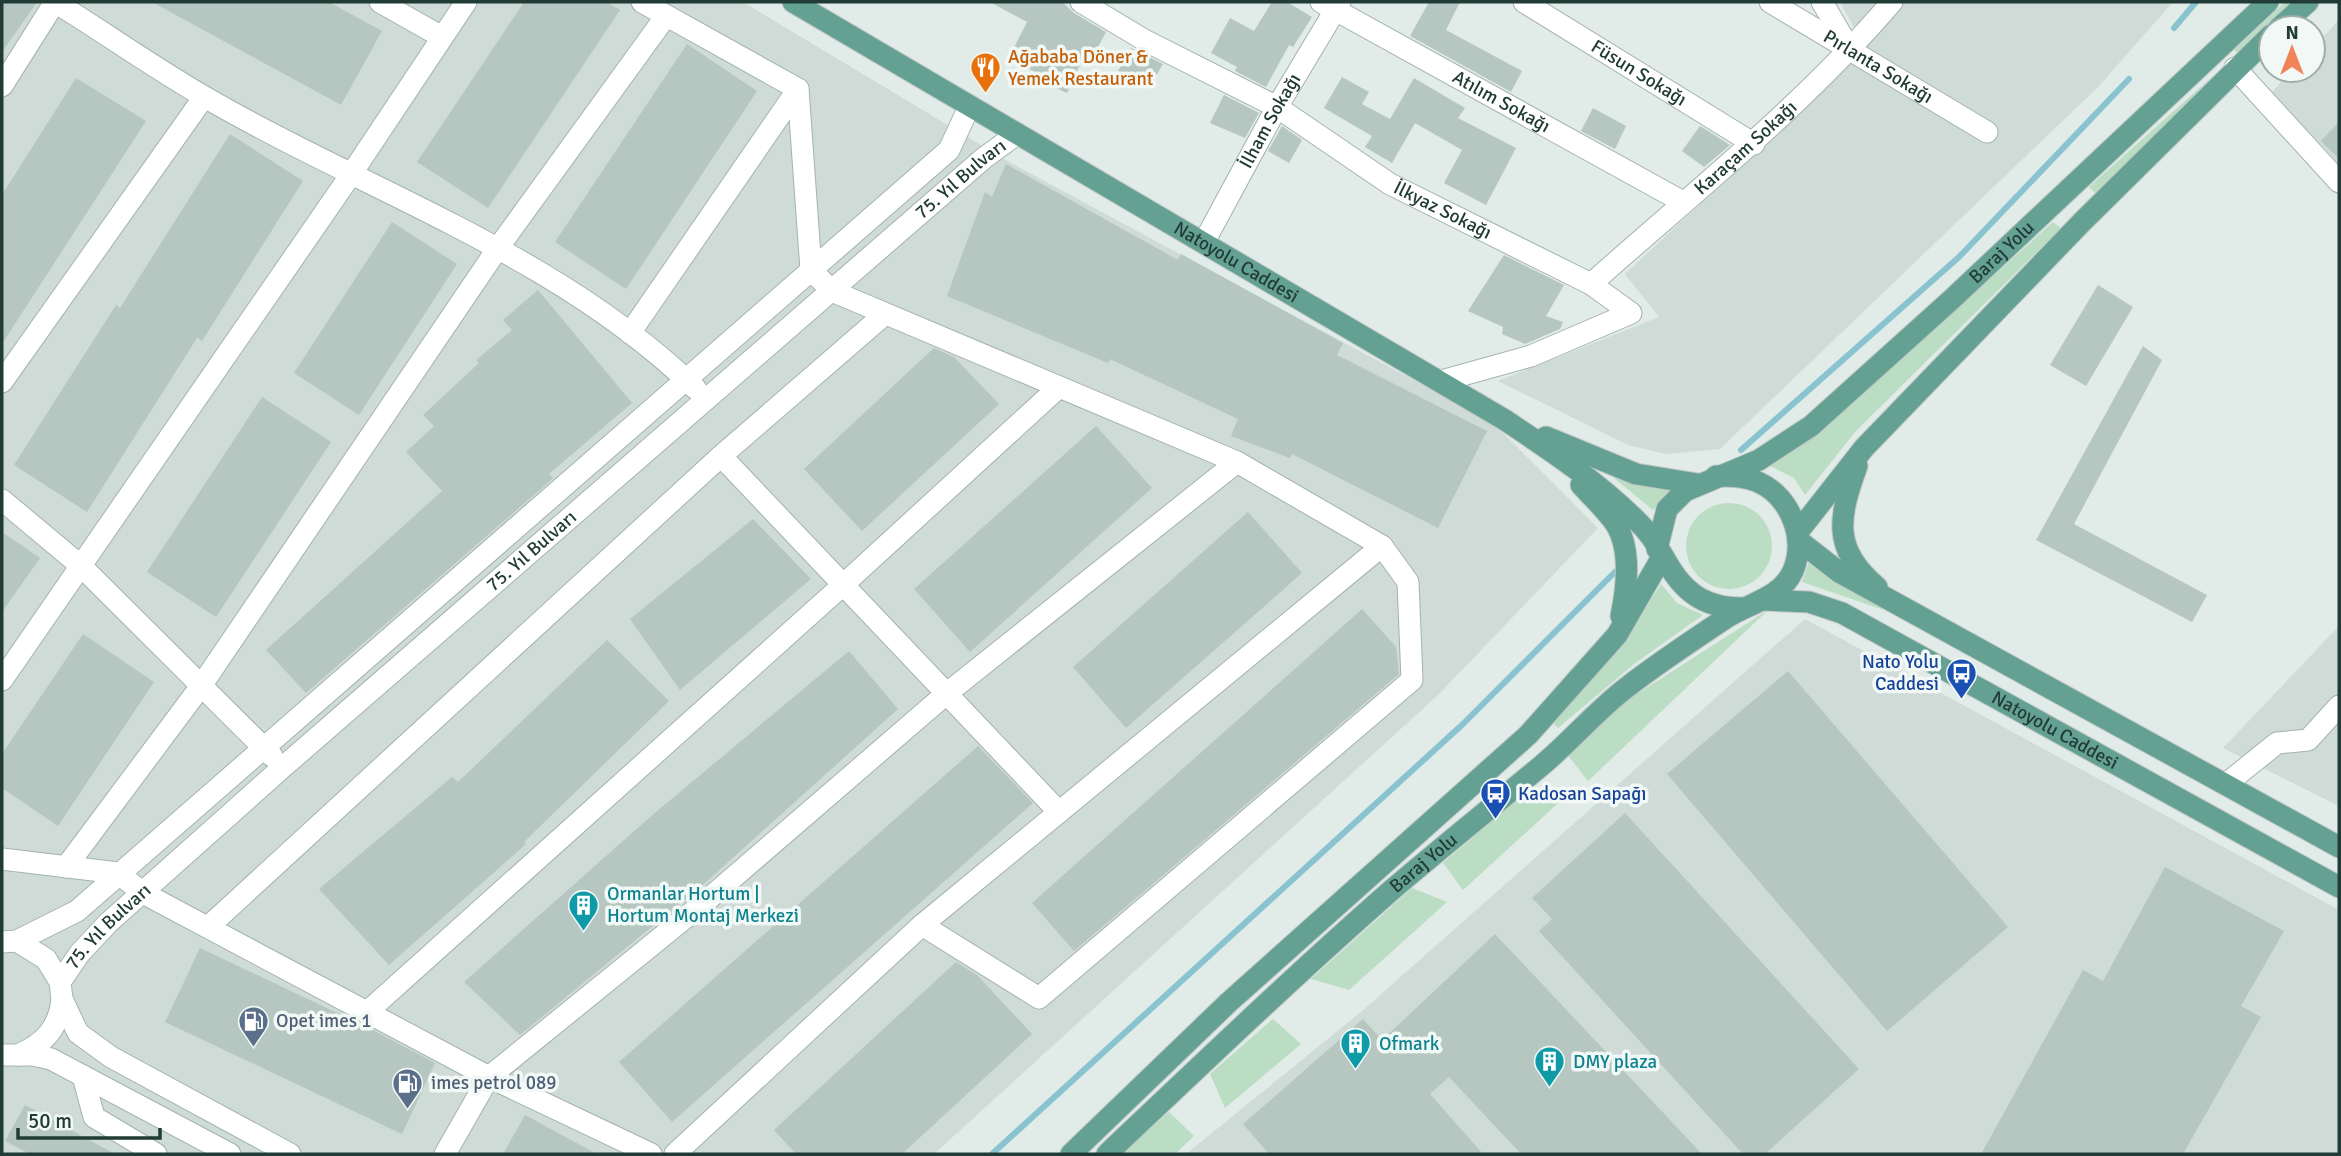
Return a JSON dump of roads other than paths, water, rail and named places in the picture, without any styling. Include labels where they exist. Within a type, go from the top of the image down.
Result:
[{"type":"main road","name":"Baraj Yolu","points":[[1707,480],[1759,460],[1811,426],[1951,300],[2268,2]]},
{"type":"main road","points":[[2295,14],[2308,2]]},
{"type":"main road","name":"Natoyolu Caddesi","points":[[807,5],[969,107],[1441,380],[1505,420],[1606,492],[1644,527],[1660,553]]},
{"type":"main road","name":"Baraj Yolu","points":[[1798,536],[1864,448],[2257,48]]},
{"type":"main road","points":[[2214,51],[2235,68]]},
{"type":"main road","points":[[1505,420],[1636,474],[1707,480],[1736,476],[1758,482],[1778,496],[1792,516],[1798,536],[1799,554],[1793,573],[1780,589],[1763,600]]},
{"type":"main road","points":[[1505,420],[1572,474],[1616,524],[1626,555],[1626,591],[1617,635]]},
{"type":"main road","points":[[1864,448],[1842,507],[1844,545],[1868,579],[1902,607]]},
{"type":"main road","points":[[1707,480],[1685,491],[1667,509],[1660,553],[1679,582],[1696,596],[1722,608],[1743,608]]},
{"type":"main road","name":"Natoyolu Caddesi","points":[[1798,536],[1839,572],[2339,847]]},
{"type":"main road","name":"Baraj Yolu","points":[[1071,1154],[1229,1002],[1489,774],[1528,735],[1617,635],[1660,553]]},
{"type":"main road","name":"Baraj Yolu","points":[[1107,1154],[1395,887],[1544,763],[1625,688],[1743,608],[1763,600]]},
{"type":"main road","name":"Natoyolu Caddesi","points":[[1763,600],[1809,602],[1842,613],[2339,887]]},
{"type":"street","points":[[2,86],[55,2],[204,97],[498,248],[630,332],[686,379],[706,400]]},
{"type":"street","points":[[380,2],[442,37]]},
{"type":"street","points":[[2,680],[352,173],[466,2]]},
{"type":"street","points":[[642,2],[798,89]]},
{"type":"street","name":"İlkyaz Sokağı","points":[[1081,2],[1146,41],[1277,107],[1390,184],[1591,284],[1632,313],[1531,356],[1441,380]]},
{"type":"street","name":"Füsun Sokağı","points":[[1524,2],[1754,144]]},
{"type":"street","name":"Pırlanta Sokağı","points":[[1770,2],[1987,132]]},
{"type":"street","points":[[1822,2],[1850,50]]},
{"type":"street","name":"Karaçam Sokağı","points":[[1591,284],[1683,202],[1754,144],[1850,50],[1892,2]]},
{"type":"street","name":"İlham Sokağı","points":[[1204,243],[1332,5]]},
{"type":"street","name":"Atılım Sokağı","points":[[1332,5],[1683,202]]},
{"type":"street","points":[[66,867],[201,686],[498,248],[666,16]]},
{"type":"street","points":[[2235,68],[2339,182]]},
{"type":"street","points":[[798,89],[811,270],[832,291],[1237,462],[1382,546],[1408,582],[1412,680],[1039,998],[922,925]]},
{"type":"street","points":[[630,332],[798,89]]},
{"type":"street","points":[[2,382],[204,97]]},
{"type":"street","name":"75. Yıl Bulvarı","points":[[9,942],[77,911],[949,150],[969,107]]},
{"type":"street","name":"75. Yıl Bulvarı","points":[[10,1055],[31,1049],[50,1033],[61,1011],[61,990],[79,953],[143,893],[283,767],[1017,134]]},
{"type":"street","points":[[208,927],[721,456],[885,314]]},
{"type":"street","points":[[367,1012],[845,584],[1059,387]]},
{"type":"street","points":[[721,456],[1059,812]]},
{"type":"street","points":[[444,1154],[489,1077],[706,901],[946,694],[1237,462]]},
{"type":"street","points":[[2,500],[81,566],[283,767]]},
{"type":"street","points":[[675,1154],[922,925],[1382,546]]},
{"type":"street","points":[[2226,784],[2277,743],[2308,740],[2339,706]]},
{"type":"street","points":[[2,859],[118,873],[143,893],[489,1077],[651,1154]]},
{"type":"street","points":[[9,942],[46,959],[78,1033],[111,1057],[290,1154]]},
{"type":"street","points":[[10,1055],[51,1059],[230,1154]]},
{"type":"street","points":[[83,1076],[94,1117],[156,1154]]},
{"type":"waterway","points":[[2174,28],[2196,2]]},
{"type":"waterway","points":[[1741,450],[1959,257],[2129,79]]},
{"type":"waterway","points":[[992,1154],[1463,724],[1616,571]]},
{"type":"place","name":"Ağababa Döner & Yemek Restaurant","points":[[985,95]]},
{"type":"place","name":"Nato Yolu Caddesi","points":[[1962,700]]},
{"type":"place","name":"Kadosan Sapağı","points":[[1495,821]]},
{"type":"place","name":"Ormanlar Hortum | Hortum Montaj Merkezi","points":[[584,932]]},
{"type":"place","name":"Opet imes 1","points":[[253,1048]]},
{"type":"place","name":"Ofmark","points":[[1356,1071]]},
{"type":"place","name":"DMY plaza","points":[[1550,1089]]},
{"type":"place","name":"imes petrol 089","points":[[408,1110]]}]
